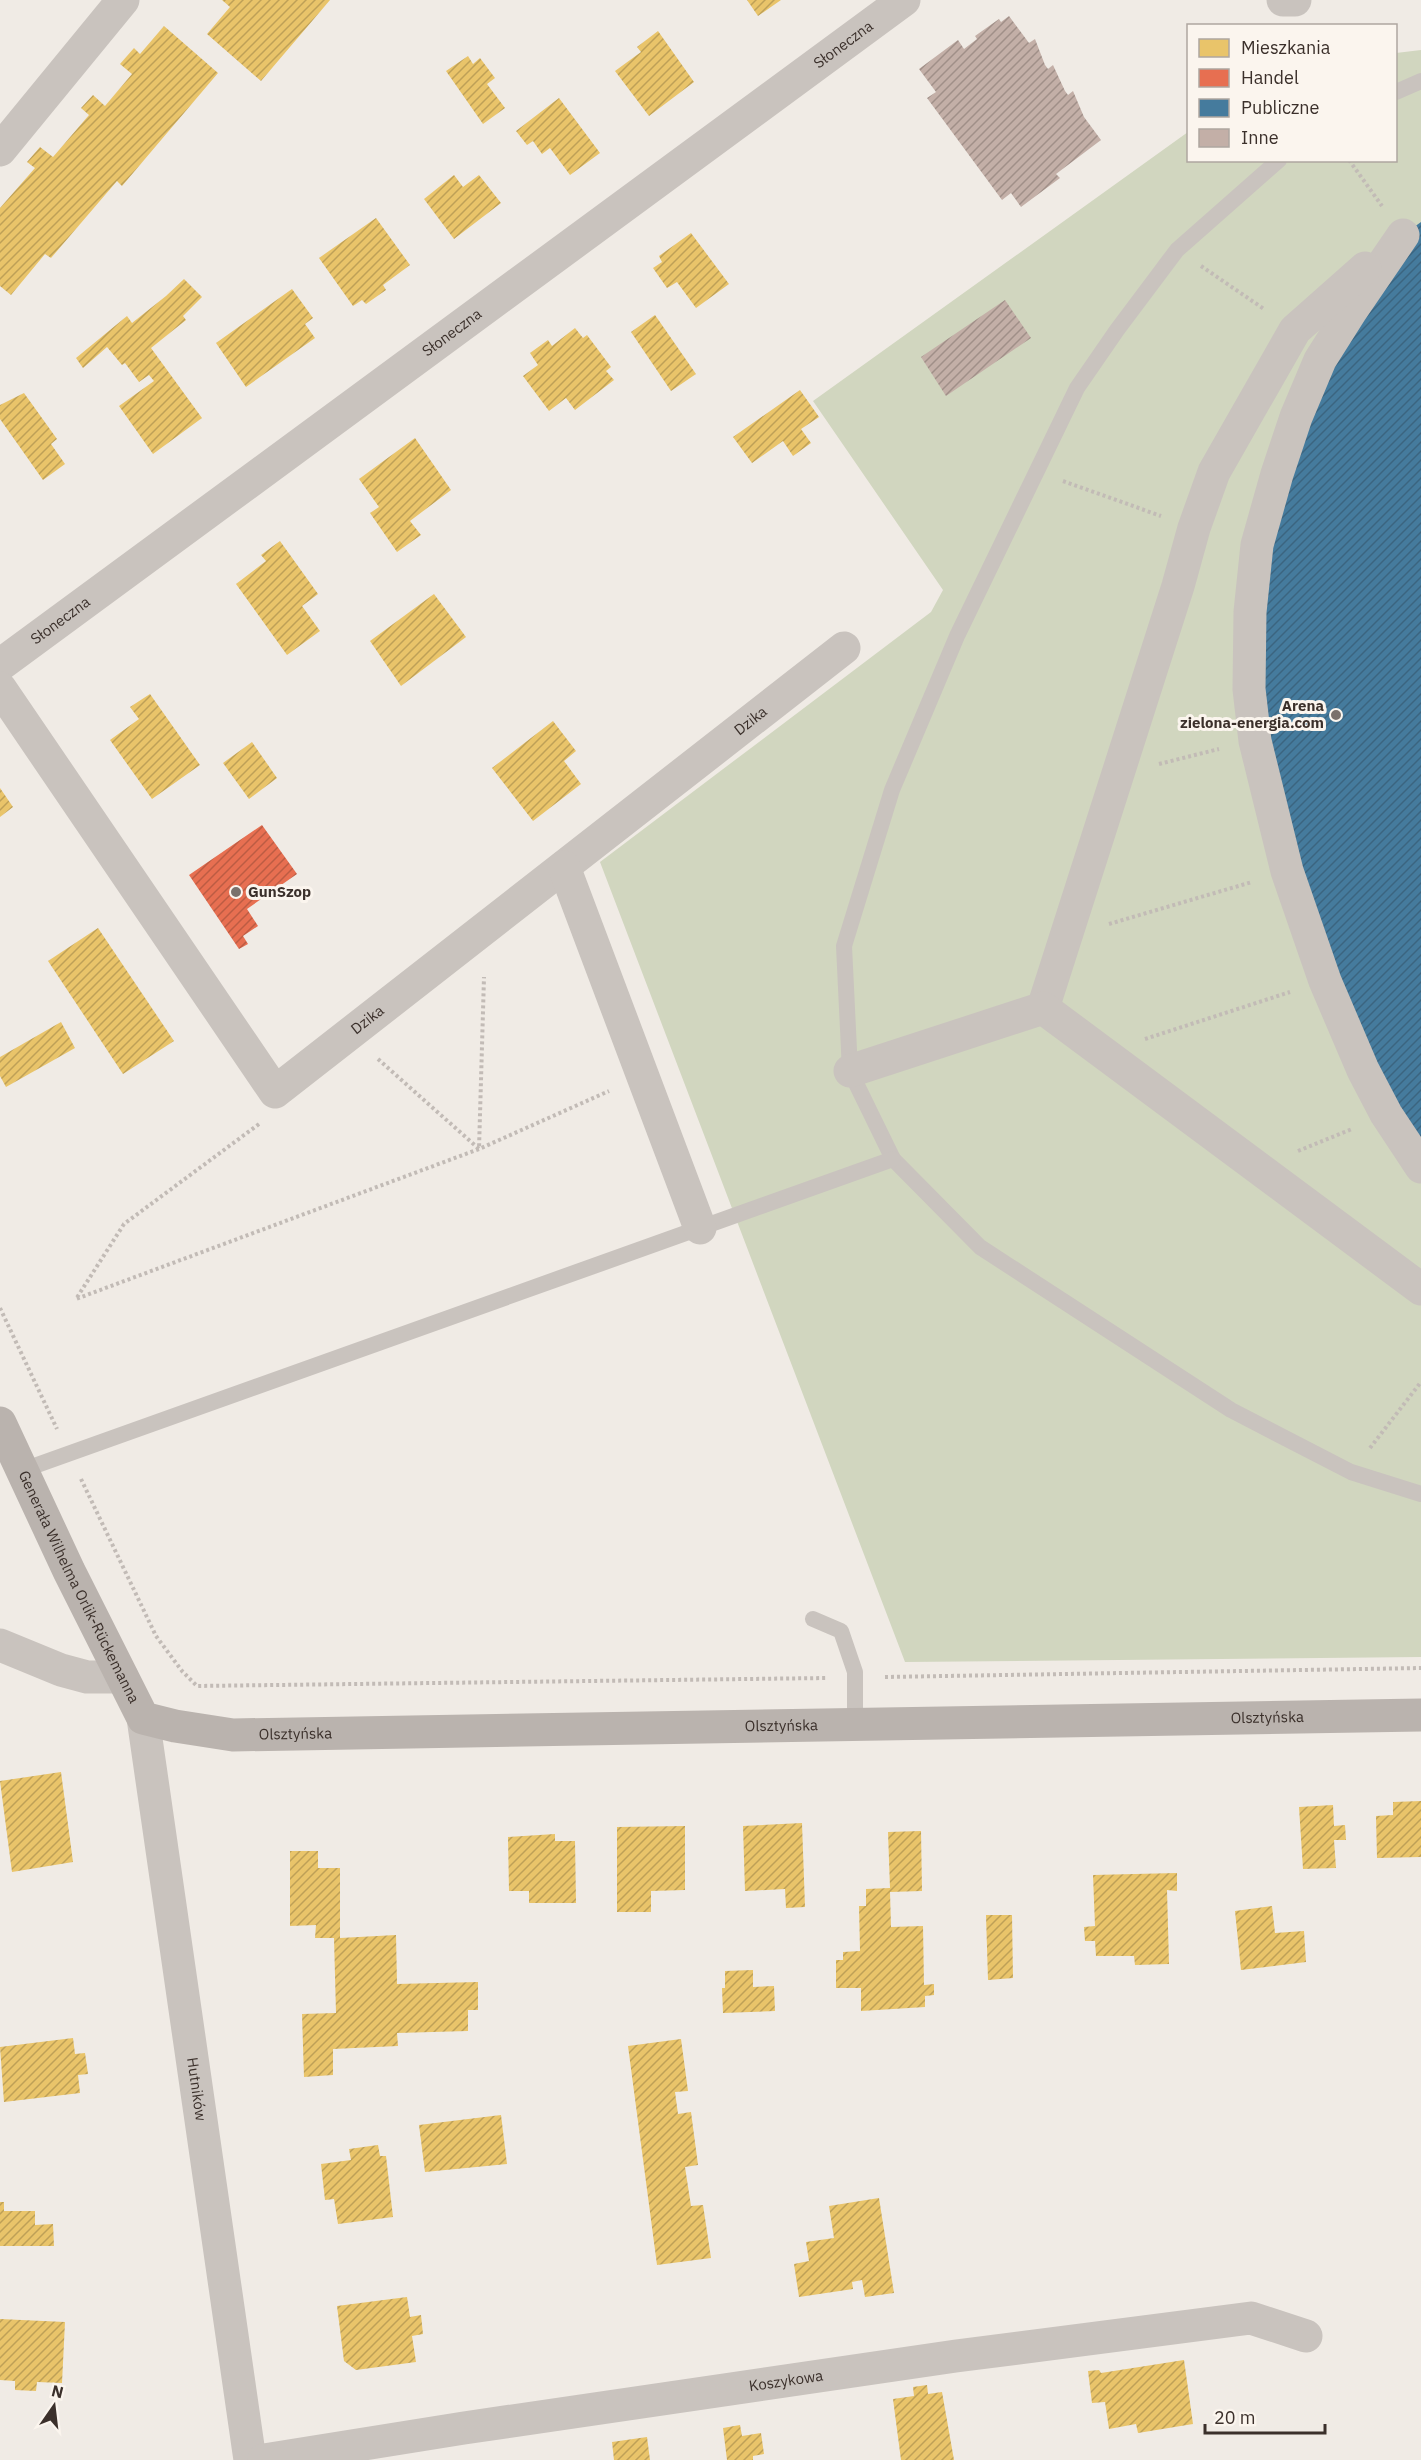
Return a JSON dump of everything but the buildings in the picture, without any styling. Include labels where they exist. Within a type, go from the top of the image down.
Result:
[{"type":"street","points":[[0,150],[123,0]]},
{"type":"street","name":"Słoneczna","points":[[0,666],[904,0]]},
{"type":"street","points":[[1283,0],[1295,0]]},
{"type":"street","points":[[1043,1008],[1178,586],[1194,528],[1214,472],[1295,330],[1412,228]]},
{"type":"street","points":[[1412,228],[1320,360],[1296,417],[1257,545],[1250,612],[1249,689],[1255,741],[1287,871],[1324,981],[1363,1070],[1386,1114],[1421,1167]]},
{"type":"street","name":"Dzika","points":[[0,688],[275,1092],[844,648]]},
{"type":"street","points":[[564,867],[700,1227]]},
{"type":"street","points":[[850,1071],[1043,1008]]},
{"type":"street","points":[[1043,1008],[1260,1167],[1421,1289]]},
{"type":"street","name":"Generała Wilhelma Orlik-Rückemanna","points":[[7,1445],[143,1718]]},
{"type":"street","points":[[0,1645],[61,1670],[87,1677],[122,1677]]},
{"type":"street","name":"Olsztyńska","points":[[143,1718],[175,1726],[233,1735],[1421,1715]]},
{"type":"street","name":"Hutników","points":[[143,1718],[250,2460]]},
{"type":"street","name":"Koszykowa","points":[[264,2460],[464,2428],[944,2358],[1251,2318],[1306,2336]]},
{"type":"lane","points":[[1397,91],[1421,81]]},
{"type":"lane","points":[[1277,162],[1177,250],[1077,388],[957,636],[892,790],[844,946],[850,1071],[893,1158],[980,1247],[1230,1410],[1351,1472],[1421,1494]]},
{"type":"lane","points":[[7,1445],[69,1454],[893,1158]]},
{"type":"lane","points":[[813,1619],[841,1630],[855,1678],[855,1724]]},
{"type":"path","points":[[1351,162],[1412,228]]},
{"type":"path","points":[[1177,250],[1295,330]]},
{"type":"path","points":[[1037,472],[1194,528]]},
{"type":"path","points":[[1118,774],[1255,741]]},
{"type":"path","points":[[1066,937],[1287,871]]},
{"type":"path","points":[[479,1149],[484,967]]},
{"type":"path","points":[[1103,1052],[1324,981]]},
{"type":"path","points":[[372,1054],[479,1149]]},
{"type":"path","points":[[268,1117],[124,1224],[76,1299],[479,1149],[643,1076]]},
{"type":"path","points":[[1260,1167],[1386,1114]]},
{"type":"path","points":[[0,1308],[156,1636],[182,1671],[197,1686],[1421,1668]]},
{"type":"path","points":[[1351,1472],[1421,1382]]},
{"type":"green space","points":[[1421,50],[1421,1657],[905,1662],[600,862],[931,612],[943,590],[813,401],[1187,133],[1187,162],[1397,162],[1397,53]]},
{"type":"place","name":"Arena zielona-energia.com","points":[[1336,715]]},
{"type":"place","name":"GunSzop","points":[[236,892]]}]
